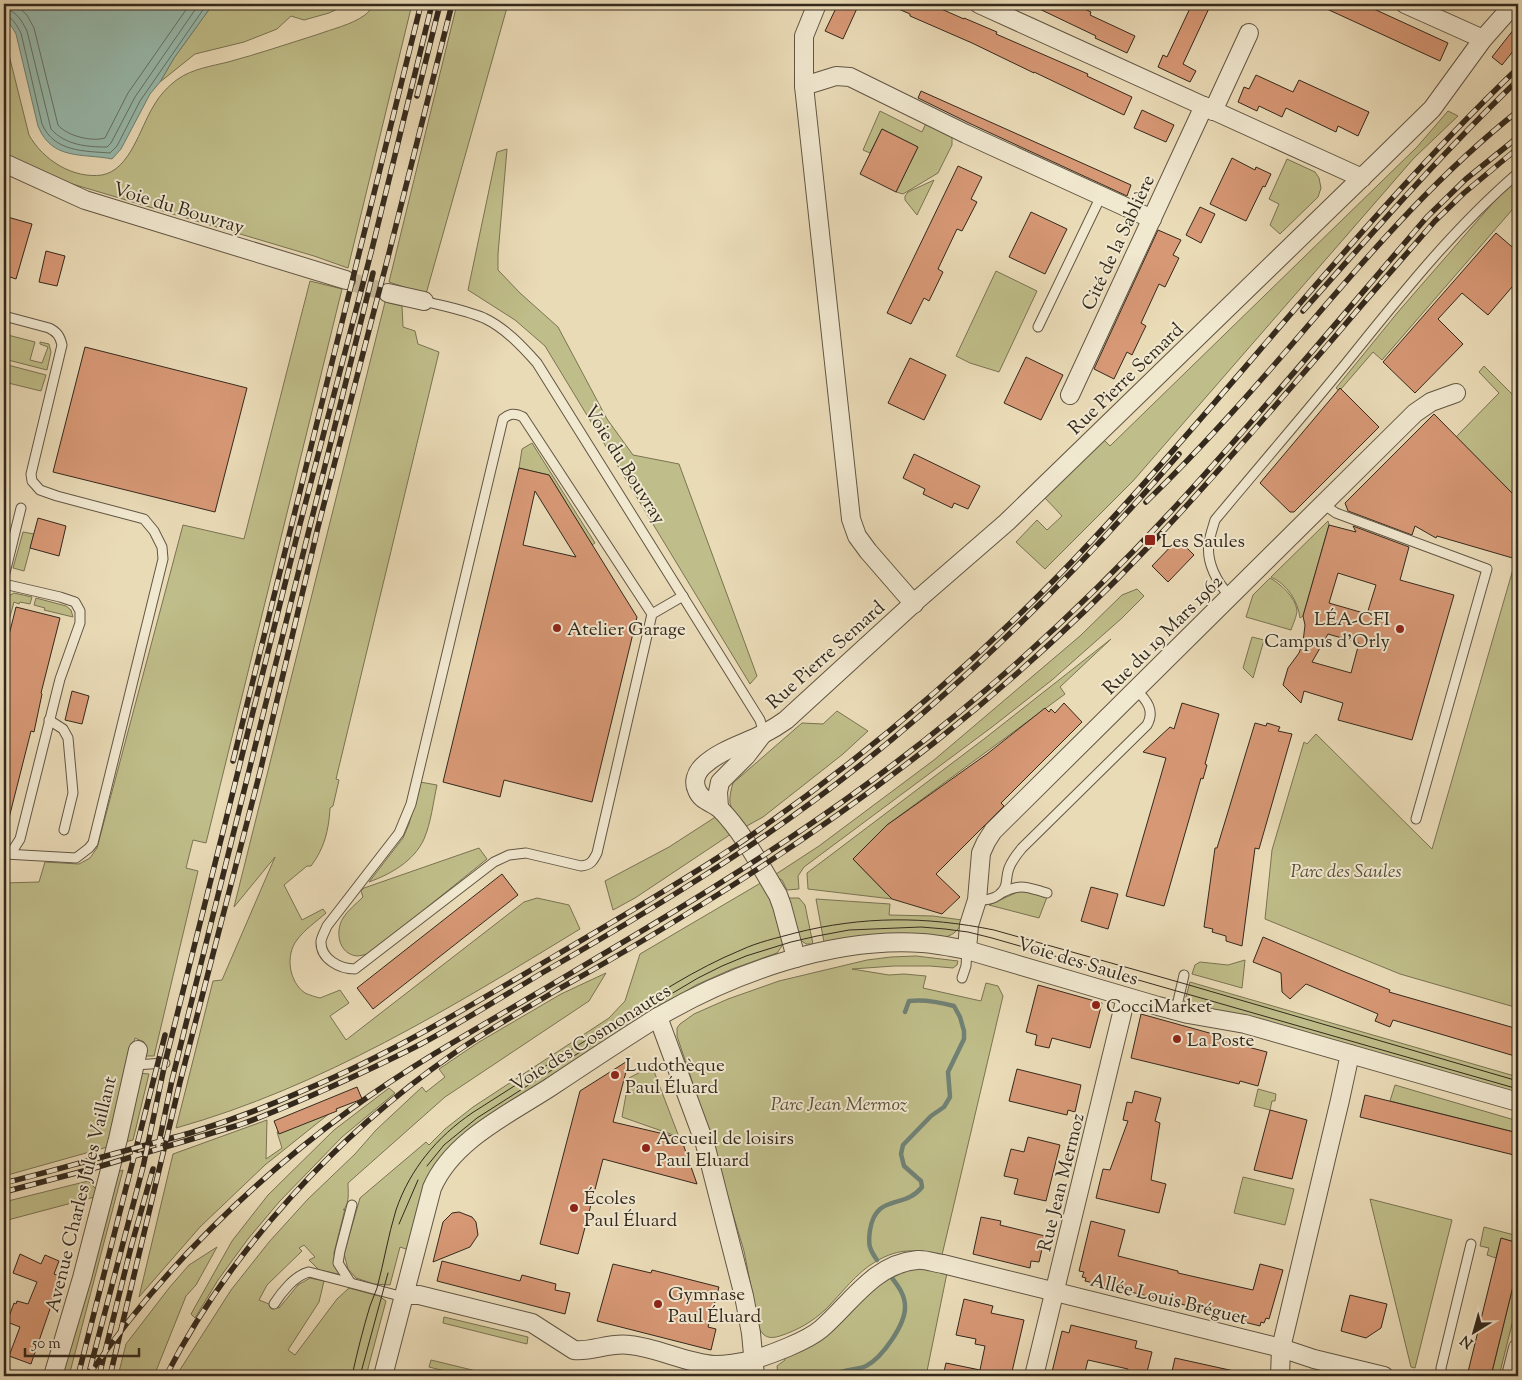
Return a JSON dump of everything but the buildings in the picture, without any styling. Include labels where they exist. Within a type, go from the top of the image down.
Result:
[{"type":"street","name":"Rue Pierre Semard","points":[[817,4],[804,36],[804,86],[851,519],[857,536],[868,551],[914,604]]},
{"type":"street","points":[[980,4],[1362,178]]},
{"type":"street","points":[[1405,4],[1483,39]]},
{"type":"street","name":"Rue Pierre Semard","points":[[764,734],[798,710],[914,604],[1008,522],[1362,178],[1432,109],[1483,39],[1514,4]]},
{"type":"street","name":"Cité de la Sablière","points":[[1070,395],[1204,106],[1249,34]]},
{"type":"street","points":[[804,86],[836,76],[850,77],[966,134],[1152,219]]},
{"type":"street","name":"Voie du Bouvray","points":[[4,163],[85,200],[346,280]]},
{"type":"street","name":"Voie du Bouvray","points":[[388,293],[424,302]]},
{"type":"street","name":"Rue du 19 Mars 1962","points":[[967,950],[969,925],[977,900],[981,853],[993,831],[1415,413],[1431,402],[1456,393]]},
{"type":"street","points":[[719,808],[718,786],[764,734]]},
{"type":"street","points":[[764,734],[748,739],[723,752],[699,770],[695,782],[698,793],[704,800],[719,808],[739,833],[778,895],[796,958]]},
{"type":"street","name":"Voie des Saules","points":[[796,958],[861,945],[920,943],[967,950],[1126,997],[1176,1010],[1246,1024],[1518,1102]]},
{"type":"street","name":"Voie des Cosmonautes","points":[[383,1376],[432,1188],[444,1166],[458,1150],[472,1138],[683,1002],[722,984],[796,958]]},
{"type":"street","name":"Rue Jean Mermoz","points":[[1034,1376],[1126,997]]},
{"type":"street","points":[[658,1017],[705,1144],[744,1296],[751,1333],[754,1368]]},
{"type":"street","points":[[1280,1376],[1281,1348],[1350,1054]]},
{"type":"street","name":"Avenue Charles Jules Vaillant","points":[[53,1376],[82,1278],[118,1139],[136,1058]]},
{"type":"street","name":"Allée Louis Bréguet","points":[[404,1294],[419,1295],[532,1324],[574,1350],[613,1344],[631,1345],[708,1364],[754,1368],[820,1330],[874,1277],[899,1264],[919,1259],[1281,1348],[1314,1359],[1384,1376]]},
{"type":"lane","points":[[1230,596],[1216,579],[1208,552],[1208,542],[1215,520],[1333,380],[1425,266],[1488,199],[1518,173]]},
{"type":"lane","points":[[1038,327],[1101,196]]},
{"type":"lane","name":"Voie du Bouvray","points":[[424,302],[484,318],[519,343],[537,363],[760,720],[764,734]]},
{"type":"lane","points":[[4,316],[49,328],[60,337],[62,345],[31,474],[32,481],[40,490],[57,496],[144,519],[154,531],[162,547],[163,559],[93,843],[76,858],[4,854]]},
{"type":"lane","points":[[652,614],[523,417],[514,414],[506,416],[503,419],[411,804],[399,833],[328,926],[321,939],[323,952],[328,958],[339,967],[355,969],[494,862],[509,855],[526,853],[581,866],[587,866],[592,862],[597,853],[652,614],[683,596]]},
{"type":"lane","points":[[1323,504],[1336,513],[1487,569],[1416,819]]},
{"type":"lane","points":[[4,577],[22,508]]},
{"type":"lane","points":[[4,584],[74,602],[80,611],[80,623],[60,679],[20,839],[13,850],[4,854]]},
{"type":"lane","points":[[1001,893],[1006,885],[1011,863],[1022,848],[1147,726],[1151,718],[1150,709],[1146,700],[1136,690]]},
{"type":"lane","points":[[50,720],[63,729],[68,738],[73,793],[64,830]]},
{"type":"lane","points":[[977,900],[989,900],[1012,888],[1022,886],[1046,893]]},
{"type":"lane","points":[[962,978],[966,966],[967,950]]},
{"type":"lane","points":[[1176,1010],[1184,976]]},
{"type":"lane","points":[[136,1058],[165,1063]]},
{"type":"lane","points":[[350,1282],[338,1263],[352,1205]]},
{"type":"lane","points":[[1442,1376],[1441,1368],[1471,1244]]},
{"type":"lane","points":[[274,1304],[295,1280],[304,1273],[312,1272],[396,1295],[404,1294]]},
{"type":"green space","points":[[213,4],[348,4],[329,13],[304,20],[291,16],[277,29],[244,42],[195,54],[160,82],[174,58]]},
{"type":"green space","points":[[376,4],[412,4],[348,268],[314,256],[69,183],[4,153],[4,35],[29,135],[35,144],[51,160],[70,171],[80,174],[102,175],[112,172],[127,157],[155,103],[178,79],[196,70],[228,62],[348,24],[365,15]]},
{"type":"green space","points":[[457,4],[508,4],[426,294],[389,282]]},
{"type":"green space","points":[[880,111],[922,132],[927,121],[952,137],[952,145],[938,173],[903,194],[896,192],[918,147],[882,129],[870,153],[863,150]]},
{"type":"green space","points":[[1448,111],[1458,116],[1414,158],[1133,481],[1045,569],[1016,542],[1037,520],[1047,530],[1062,516],[1045,498],[1104,440],[1110,446],[1417,147]]},
{"type":"green space","points":[[507,149],[498,270],[520,293],[558,327],[607,419],[633,455],[679,464],[757,676],[750,684],[545,346],[515,320],[468,290],[497,152]]},
{"type":"green space","points":[[1287,159],[1315,172],[1319,178],[1321,188],[1318,197],[1280,234],[1270,225],[1279,204],[1269,199]]},
{"type":"green space","points":[[1518,179],[1518,203],[1382,360],[1373,352],[1341,389],[1338,390],[1336,388],[1398,312],[1498,197]]},
{"type":"green space","points":[[934,180],[917,215],[905,200],[905,196],[908,192]]},
{"type":"green space","points":[[996,271],[1037,291],[999,372],[970,363],[956,356]]},
{"type":"green space","points":[[310,281],[342,289],[206,843],[193,840],[186,868],[198,871],[154,1056],[143,1056],[144,1042],[135,1038],[111,1146],[4,1176],[4,883],[39,882],[45,862],[79,864],[90,858],[97,848],[183,525],[244,539]]},
{"type":"green space","points":[[385,302],[402,306],[403,327],[415,331],[418,344],[439,352],[336,779],[339,780],[333,806],[330,808],[325,839],[311,866],[307,866],[284,885],[302,920],[323,909],[326,913],[303,933],[293,946],[290,960],[292,975],[295,982],[305,993],[315,997],[320,998],[340,990],[349,1003],[330,1016],[346,1040],[524,902],[537,898],[569,905],[580,929],[434,1015],[334,1068],[283,1091],[230,1111],[176,1128],[213,981],[222,980],[275,857],[234,907]]},
{"type":"green space","points":[[4,334],[35,342],[30,360],[42,363],[48,347],[40,344],[40,342],[49,344],[51,352],[47,370],[4,359]]},
{"type":"green space","points":[[4,364],[46,375],[41,391],[4,382]]},
{"type":"green space","points":[[1484,366],[1518,400],[1518,499],[1456,437],[1499,393],[1479,372]]},
{"type":"green space","points":[[532,443],[595,543],[592,545],[549,475],[519,468],[522,449]]},
{"type":"green space","points":[[1328,521],[1329,525],[1303,616],[1300,618],[1297,605],[1291,594],[1282,584],[1271,577]]},
{"type":"green space","points":[[23,532],[34,534],[24,571],[13,568]]},
{"type":"green space","name":"Parc des Saules","points":[[1518,552],[1518,1008],[1400,974],[1265,919],[1272,850],[1304,742],[1307,744],[1316,734],[1432,849]]},
{"type":"green space","points":[[1270,578],[1287,591],[1296,605],[1296,617],[1291,630],[1246,617],[1253,595]]},
{"type":"green space","points":[[1137,589],[1144,596],[1052,680],[804,867],[798,876],[799,889],[787,890],[782,880],[773,876],[819,846],[934,760],[1080,636],[1122,595]]},
{"type":"green space","points":[[14,593],[32,597],[30,604],[14,602],[5,635],[4,604],[7,597]]},
{"type":"green space","points":[[36,598],[66,606],[71,610],[73,617],[44,610],[45,608],[34,605]]},
{"type":"green space","points":[[1252,637],[1264,640],[1253,678],[1243,668]]},
{"type":"green space","points":[[1111,639],[1060,687],[1065,694],[887,825],[853,859],[892,899],[808,889],[807,873],[984,739]]},
{"type":"green space","points":[[837,711],[868,731],[843,754],[763,817],[745,827],[731,807],[730,797],[733,783],[802,723],[823,724]]},
{"type":"green space","points":[[420,782],[437,785],[430,820],[420,847],[401,866],[369,882],[403,838],[409,824]]},
{"type":"green space","points":[[717,816],[731,834],[635,898],[613,910],[605,881],[669,847]]},
{"type":"green space","points":[[479,848],[487,859],[369,954],[357,956],[342,947],[339,935],[341,923],[347,912],[363,897],[361,891],[364,888]]},
{"type":"green space","points":[[764,881],[775,899],[783,938],[782,946],[777,953],[732,969],[696,985],[471,1130],[409,1250],[400,1247],[390,1285],[374,1284],[356,1278],[348,1269],[344,1254],[360,1198],[426,1142],[429,1145],[445,1129],[473,1107],[609,1018],[625,1001],[640,954]]},
{"type":"green space","points":[[1022,890],[1047,897],[1039,918],[989,905]]},
{"type":"green space","points":[[784,898],[799,898],[805,905],[813,944],[806,944],[796,937]]},
{"type":"green space","points":[[816,899],[890,904],[889,915],[933,916],[962,920],[956,931],[945,937],[855,938],[824,942]]},
{"type":"green space","name":"Parc Jean Mermoz","points":[[916,956],[958,961],[957,965],[953,968],[894,966],[852,969],[889,975],[926,976],[923,988],[981,1001],[986,983],[998,986],[1003,996],[942,1255],[908,1251],[884,1257],[862,1272],[826,1309],[810,1322],[787,1334],[768,1337],[759,1328],[744,1251],[703,1114],[677,1036],[677,1028],[694,1014],[728,999],[779,981],[867,960]]},
{"type":"green space","points":[[1245,960],[1242,988],[1192,974],[1195,965],[1200,962],[1228,965]]},
{"type":"green space","points":[[606,973],[589,1001],[445,1097],[348,1183],[348,1201],[343,1210],[345,1209],[334,1253],[338,1274],[319,1270],[309,1260],[315,1257],[304,1245],[299,1248],[302,1251],[267,1285],[259,1300],[279,1308],[298,1285],[310,1278],[324,1281],[319,1302],[288,1350],[295,1355],[337,1299],[349,1288],[379,1296],[386,1301],[366,1376],[176,1376],[231,1290],[269,1242],[308,1199],[355,1154],[376,1130],[422,1087],[426,1092],[445,1077],[439,1069],[479,1042],[561,994]]},
{"type":"green space","points":[[1190,982],[1518,1077],[1518,1095],[1184,1004]]},
{"type":"green space","points":[[652,1066],[679,1137],[622,1117],[629,1078]]},
{"type":"green space","points":[[138,1073],[149,1074],[133,1140],[121,1143]]},
{"type":"green space","points":[[1395,1085],[1518,1121],[1518,1133],[1390,1101]]},
{"type":"green space","points":[[389,1088],[395,1093],[342,1137],[279,1202],[248,1239],[218,1280],[195,1318],[191,1314],[232,1241],[268,1195],[334,1130]]},
{"type":"green space","points":[[1258,1089],[1276,1094],[1275,1101],[1272,1101],[1270,1110],[1254,1106]]},
{"type":"green space","points":[[330,1113],[265,1165],[200,1227],[139,1297],[173,1154],[267,1120],[266,1159],[282,1148],[277,1132]]},
{"type":"green space","points":[[123,1170],[69,1376],[58,1376],[114,1173]]},
{"type":"green space","points":[[1243,1177],[1294,1189],[1285,1225],[1234,1213]]},
{"type":"green space","points":[[88,1181],[102,1195],[4,1221],[4,1202]]},
{"type":"green space","points":[[1370,1199],[1452,1220],[1415,1368],[1411,1367]]},
{"type":"green space","points":[[1484,1227],[1518,1236],[1518,1243],[1501,1239],[1496,1258],[1487,1255],[1489,1248],[1480,1246]]},
{"type":"green space","points":[[217,1247],[196,1285],[186,1296],[154,1376],[118,1376],[126,1344],[189,1265]]},
{"type":"green space","points":[[1518,1266],[1518,1300],[1499,1376],[1491,1376]]},
{"type":"green space","points":[[912,1267],[947,1273],[926,1376],[778,1376],[777,1366],[785,1360],[784,1354],[874,1285]]},
{"type":"green space","points":[[444,1317],[528,1337],[527,1344],[443,1323]]},
{"type":"green space","points":[[431,1360],[497,1376],[465,1376],[429,1367]]},
{"type":"water","points":[[4,4],[213,4],[150,94],[121,149],[112,159],[69,153],[51,145],[44,137],[38,126],[16,34],[4,19]]},
{"type":"waterway","points":[[877,1260],[869,1243],[873,1218],[884,1206],[907,1198],[915,1194],[922,1187],[921,1181],[904,1166],[901,1154],[903,1145],[931,1116],[944,1107],[950,1097],[948,1072],[964,1039],[960,1017],[954,1006],[932,1001],[909,1001],[905,1012]]},
{"type":"waterway","points":[[833,1376],[837,1373],[866,1366],[879,1356],[892,1340],[902,1322],[905,1306],[901,1291],[892,1278]]},
{"type":"tunnel","points":[[346,280],[388,293]]},
{"type":"tram line","points":[[352,1376],[365,1323],[377,1288],[396,1210],[409,1181],[436,1143],[472,1113],[675,984],[724,957],[747,947],[795,933],[845,923],[894,920],[943,922],[994,930],[1518,1081]]},
{"type":"tram line","points":[[427,1166],[444,1145],[477,1118],[698,978],[746,956],[791,942],[849,930],[921,927],[968,932],[1518,1089]]},
{"type":"tram line","points":[[399,1224],[418,1180]]},
{"type":"tram line","points":[[360,1376],[388,1273]]},
{"type":"railway","points":[[233,761],[421,4]]},
{"type":"railway","points":[[90,1369],[143,1167],[165,1063],[300,524],[372,249],[432,4]]},
{"type":"railway","points":[[417,96],[440,4]]},
{"type":"railway","points":[[110,1376],[180,1082],[260,772],[318,527],[452,4]]},
{"type":"railway","points":[[4,1183],[180,1136],[264,1107],[339,1075],[402,1044],[463,1010],[622,917],[734,847],[777,817],[862,753],[944,685],[1059,575],[1175,449],[1399,191],[1457,128],[1518,68]]},
{"type":"railway","points":[[1303,311],[1435,164],[1518,80]]},
{"type":"railway","points":[[1146,502],[1231,413],[1360,265],[1410,211],[1462,159],[1518,111]]},
{"type":"railway","points":[[88,1376],[145,1301],[208,1232],[277,1167],[314,1137],[351,1109],[418,1064],[661,919],[827,813],[910,752],[994,683],[1112,573],[1186,495],[1308,357],[1427,217],[1466,179],[1518,137]]},
{"type":"railway","points":[[166,1376],[192,1329],[222,1284],[255,1240],[290,1198],[369,1120],[410,1086],[491,1029],[685,915],[813,832],[905,765],[992,695],[1048,646],[1128,568],[1224,464],[1435,221],[1464,193],[1518,148]]},
{"type":"railway","points":[[158,1147],[172,1080],[373,273]]},
{"type":"railway","points":[[4,1192],[91,1169],[239,1125],[328,1088],[436,1036],[693,883],[803,809],[919,717],[974,668],[1080,564],[1179,454]]},
{"type":"railway","points":[[78,1376],[165,1035]]},
{"type":"railway","points":[[99,1376],[131,1247],[153,1169]]},
{"type":"place","name":"Les Saules","points":[[1150,540]]},
{"type":"place","name":"Atelier Garage","points":[[557,628]]},
{"type":"place","name":"LÉA-CFI Campus d'Orly","points":[[1400,629]]},
{"type":"place","name":"CocciMarket","points":[[1096,1005]]},
{"type":"place","name":"La Poste","points":[[1177,1039]]},
{"type":"place","name":"Ludothèque Paul Éluard","points":[[615,1075]]},
{"type":"place","name":"Accueil de loisirs Paul Eluard","points":[[646,1148]]},
{"type":"place","name":"Écoles Paul Éluard","points":[[574,1208]]},
{"type":"place","name":"Gymnase Paul Éluard","points":[[658,1304]]}]
